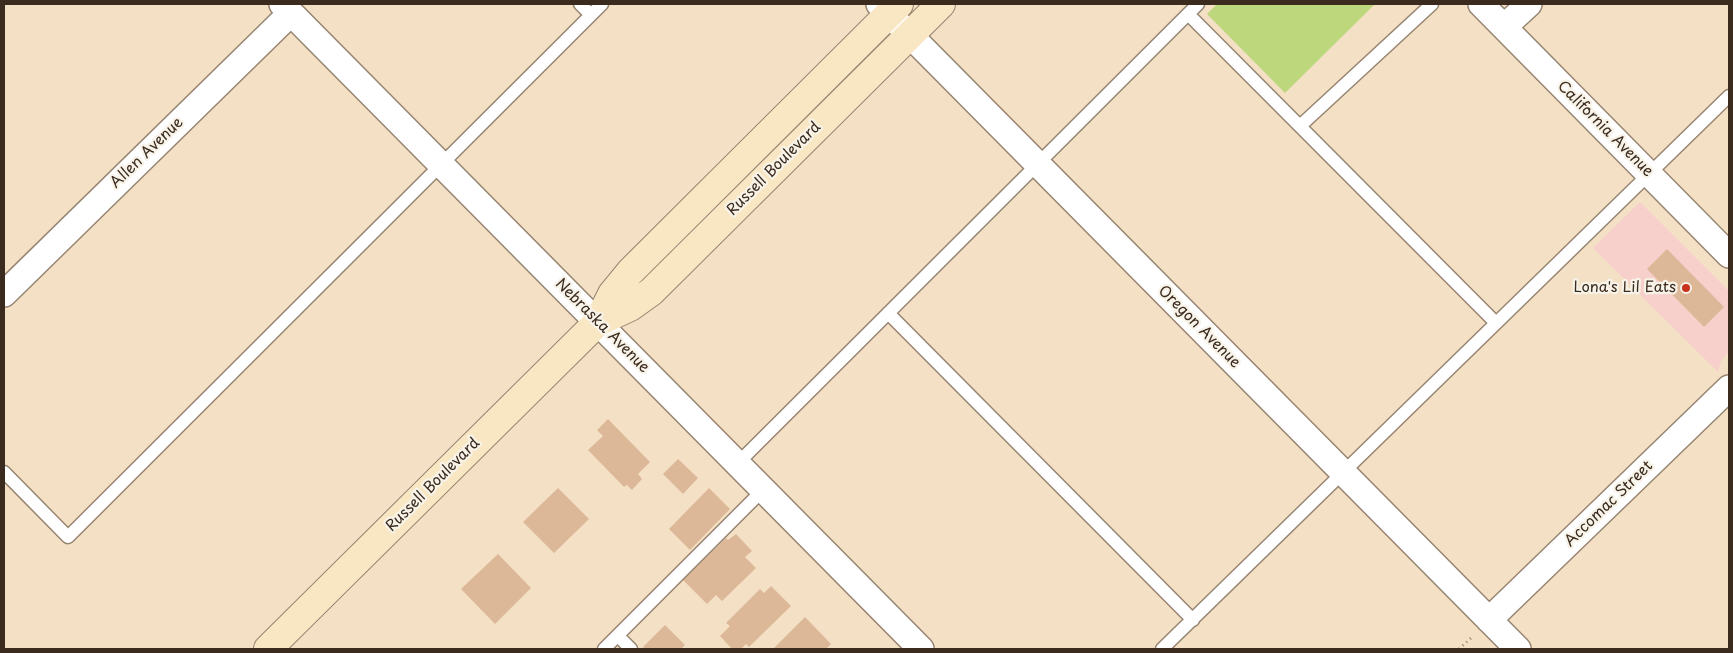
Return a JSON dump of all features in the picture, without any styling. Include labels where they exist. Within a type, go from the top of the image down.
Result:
[{"type":"main road","name":"Russell Boulevard","points":[[598,322],[630,307],[651,292],[940,4]]},
{"type":"main road","name":"Russell Boulevard","points":[[268,649],[598,322],[612,294],[630,272],[889,7]]},
{"type":"street","name":"California Avenue","points":[[1481,4],[1729,255]]},
{"type":"street","points":[[1504,28],[1529,4]]},
{"type":"street","name":"Oregon Avenue","points":[[889,7],[910,34],[1518,649]]},
{"type":"street","name":"Nebraska Avenue","points":[[286,8],[921,649]]},
{"type":"street","name":"Allen Avenue","points":[[4,294],[286,8]]},
{"type":"street","name":"Accomac Street","points":[[1490,620],[1729,388]]},
{"type":"lane","points":[[580,4],[591,15]]},
{"type":"lane","points":[[4,472],[68,537],[602,4]]},
{"type":"lane","points":[[737,464],[1198,4]]},
{"type":"lane","points":[[1300,126],[1432,4]]},
{"type":"lane","points":[[1188,14],[1496,323]]},
{"type":"lane","points":[[1162,649],[1344,474],[1729,96]]},
{"type":"lane","points":[[888,314],[1193,620]]},
{"type":"lane","points":[[604,649],[763,490]]},
{"type":"lane","points":[[618,636],[631,649]]},
{"type":"shaded area","points":[[1640,202],[1729,291],[1729,351],[1721,361],[1718,372],[1593,248]]},
{"type":"green space","points":[[1217,4],[1375,4],[1285,93],[1207,14]]},
{"type":"building","name":"Lona's Lil Eats","points":[[1667,249],[1724,307],[1704,327],[1647,269]]},
{"type":"building","points":[[608,419],[650,462],[638,474],[642,479],[632,490],[627,485],[624,487],[588,450],[603,436],[597,430]]},
{"type":"building","points":[[678,459],[698,478],[683,494],[663,474]]},
{"type":"building","points":[[558,488],[589,519],[554,553],[523,522]]},
{"type":"building","points":[[709,488],[730,509],[690,550],[669,529]]},
{"type":"building","points":[[736,534],[752,551],[745,557],[756,568],[722,601],[716,595],[707,604],[683,580],[726,538],[728,540]]},
{"type":"building","points":[[498,554],[531,588],[495,624],[461,589]]},
{"type":"building","points":[[771,586],[791,606],[749,647],[746,644],[741,649],[732,649],[720,636],[730,626],[726,623],[760,589],[764,593]]},
{"type":"building","points":[[805,617],[831,644],[826,649],[773,649]]},
{"type":"building","points":[[665,625],[685,645],[681,649],[645,649],[643,647]]},
{"type":"place","name":"Lona's Lil Eats","points":[[1686,288]]}]
